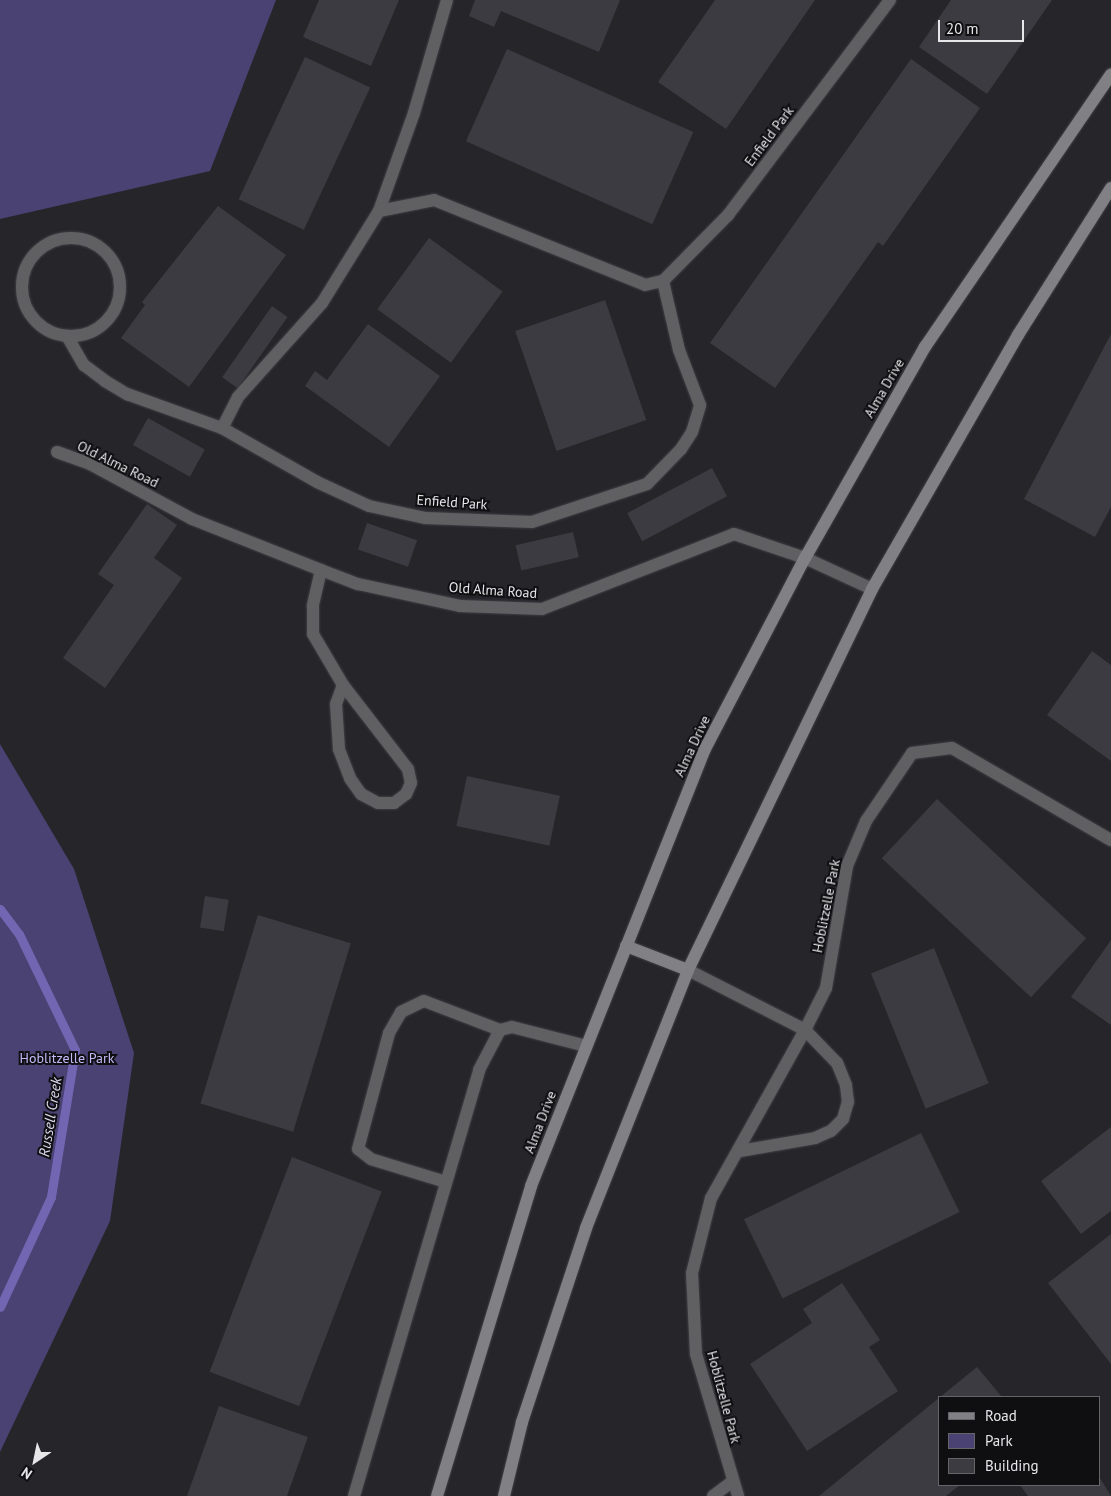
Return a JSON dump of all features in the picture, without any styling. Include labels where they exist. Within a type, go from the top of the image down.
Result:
[{"type":"main road","name":"Alma Drive","points":[[437,1496],[531,1186],[705,749],[805,558],[925,347],[1111,74]]},
{"type":"main road","points":[[504,1496],[522,1422],[586,1228],[688,970],[872,589],[1018,335],[1111,188]]},
{"type":"main road","points":[[626,946],[688,970]]},
{"type":"street","points":[[222,428],[238,397],[322,303],[379,211],[447,0]]},
{"type":"street","name":"Enfield Park","points":[[67,336],[84,365],[105,381],[127,394],[222,428],[369,506],[425,518],[532,522],[647,484],[689,438],[700,405],[679,350],[663,281],[728,215],[890,0]]},
{"type":"street","points":[[379,211],[434,200],[645,285],[663,281]]},
{"type":"street","points":[[75,237],[94,242],[109,254],[118,272],[121,291],[115,309],[103,324],[86,334],[67,336],[49,331],[34,319],[24,302],[22,283],[27,264],[39,249],[56,240],[75,237]]},
{"type":"street","name":"Old Alma Road","points":[[57,452],[90,464],[192,519],[321,570],[358,584],[460,606],[542,609],[734,534],[805,558],[872,589]]},
{"type":"street","points":[[321,570],[313,606],[313,634],[343,685],[408,769],[411,783],[406,794],[394,803],[378,803],[361,794],[350,778],[339,749],[336,713],[343,685]]},
{"type":"street","name":"Hoblitzelle Park","points":[[738,1496],[696,1354],[692,1273],[711,1198],[740,1151],[826,988],[847,866],[866,821],[912,753],[952,748],[1111,840]]},
{"type":"street","points":[[688,970],[805,1030],[836,1063],[846,1085],[848,1102],[843,1119],[831,1131],[815,1138],[740,1151]]},
{"type":"street","points":[[446,1182],[371,1159],[358,1150],[389,1033],[401,1012],[424,1001],[500,1030],[512,1027],[586,1046]]},
{"type":"street","points":[[354,1496],[479,1070],[500,1030]]},
{"type":"street","points":[[713,1496],[733,1481]]},
{"type":"green space","points":[[0,0],[276,0],[210,171],[0,219]]},
{"type":"green space","name":"Hoblitzelle Park","points":[[0,744],[74,869],[134,1053],[110,1221],[0,1452]]},
{"type":"building","points":[[319,0],[399,0],[371,66],[303,37]]},
{"type":"building","points":[[475,0],[620,0],[599,52],[501,11],[494,27],[469,16]]},
{"type":"building","points":[[715,0],[815,0],[726,129],[658,82]]},
{"type":"building","points":[[951,0],[1052,0],[987,94],[919,47]]},
{"type":"building","points":[[507,49],[693,132],[652,224],[466,141]]},
{"type":"building","points":[[305,57],[370,87],[304,230],[239,199]]},
{"type":"building","points":[[911,59],[980,108],[883,246],[878,242],[775,388],[710,343]]},
{"type":"building","points":[[218,206],[286,255],[189,387],[121,338],[145,305],[142,302]]},
{"type":"building","points":[[429,238],[503,291],[451,363],[377,309]]},
{"type":"building","points":[[605,300],[646,420],[557,451],[515,331]]},
{"type":"building","points":[[272,306],[288,317],[238,388],[222,377]]},
{"type":"building","points":[[368,324],[440,376],[389,447],[305,386],[315,371],[327,380]]},
{"type":"building","points":[[1111,334],[1111,507],[1095,537],[1024,499]]},
{"type":"building","points":[[148,418],[205,450],[190,477],[133,445]]},
{"type":"building","points":[[712,468],[727,496],[642,541],[627,513]]},
{"type":"building","points":[[147,504],[177,525],[154,558],[182,578],[105,688],[63,658],[114,585],[98,574]]},
{"type":"building","points":[[367,523],[417,540],[408,567],[358,549]]},
{"type":"building","points":[[573,532],[579,557],[521,571],[516,545]]},
{"type":"building","points":[[1092,651],[1111,665],[1111,761],[1047,715]]},
{"type":"building","points":[[467,776],[560,796],[549,846],[456,826]]},
{"type":"building","points":[[937,799],[1086,938],[1031,997],[882,858]]},
{"type":"building","points":[[205,896],[229,900],[224,931],[200,928]]},
{"type":"building","points":[[258,915],[351,943],[293,1132],[200,1103]]},
{"type":"building","points":[[1111,940],[1111,1025],[1071,997]]},
{"type":"building","points":[[934,948],[989,1083],[926,1109],[871,973]]},
{"type":"building","points":[[1111,1127],[1111,1211],[1081,1234],[1041,1181]]},
{"type":"building","points":[[921,1133],[960,1212],[783,1298],[744,1219]]},
{"type":"building","points":[[292,1157],[382,1191],[299,1406],[210,1372]]},
{"type":"building","points":[[1111,1234],[1111,1364],[1048,1283]]},
{"type":"building","points":[[842,1283],[880,1340],[869,1347],[898,1391],[807,1451],[750,1364],[812,1323],[803,1309]]},
{"type":"building","points":[[977,1367],[1001,1396],[941,1396]]},
{"type":"building","points":[[938,1399],[938,1486],[959,1486],[946,1496],[819,1496]]},
{"type":"building","points":[[219,1406],[308,1437],[287,1496],[187,1496]]},
{"type":"building","points":[[1101,1480],[1111,1496],[1028,1496],[1021,1486],[1101,1486]]},
{"type":"waterway","name":"Russell Creek","points":[[0,909],[19,934],[75,1050],[51,1197],[0,1307]]}]
